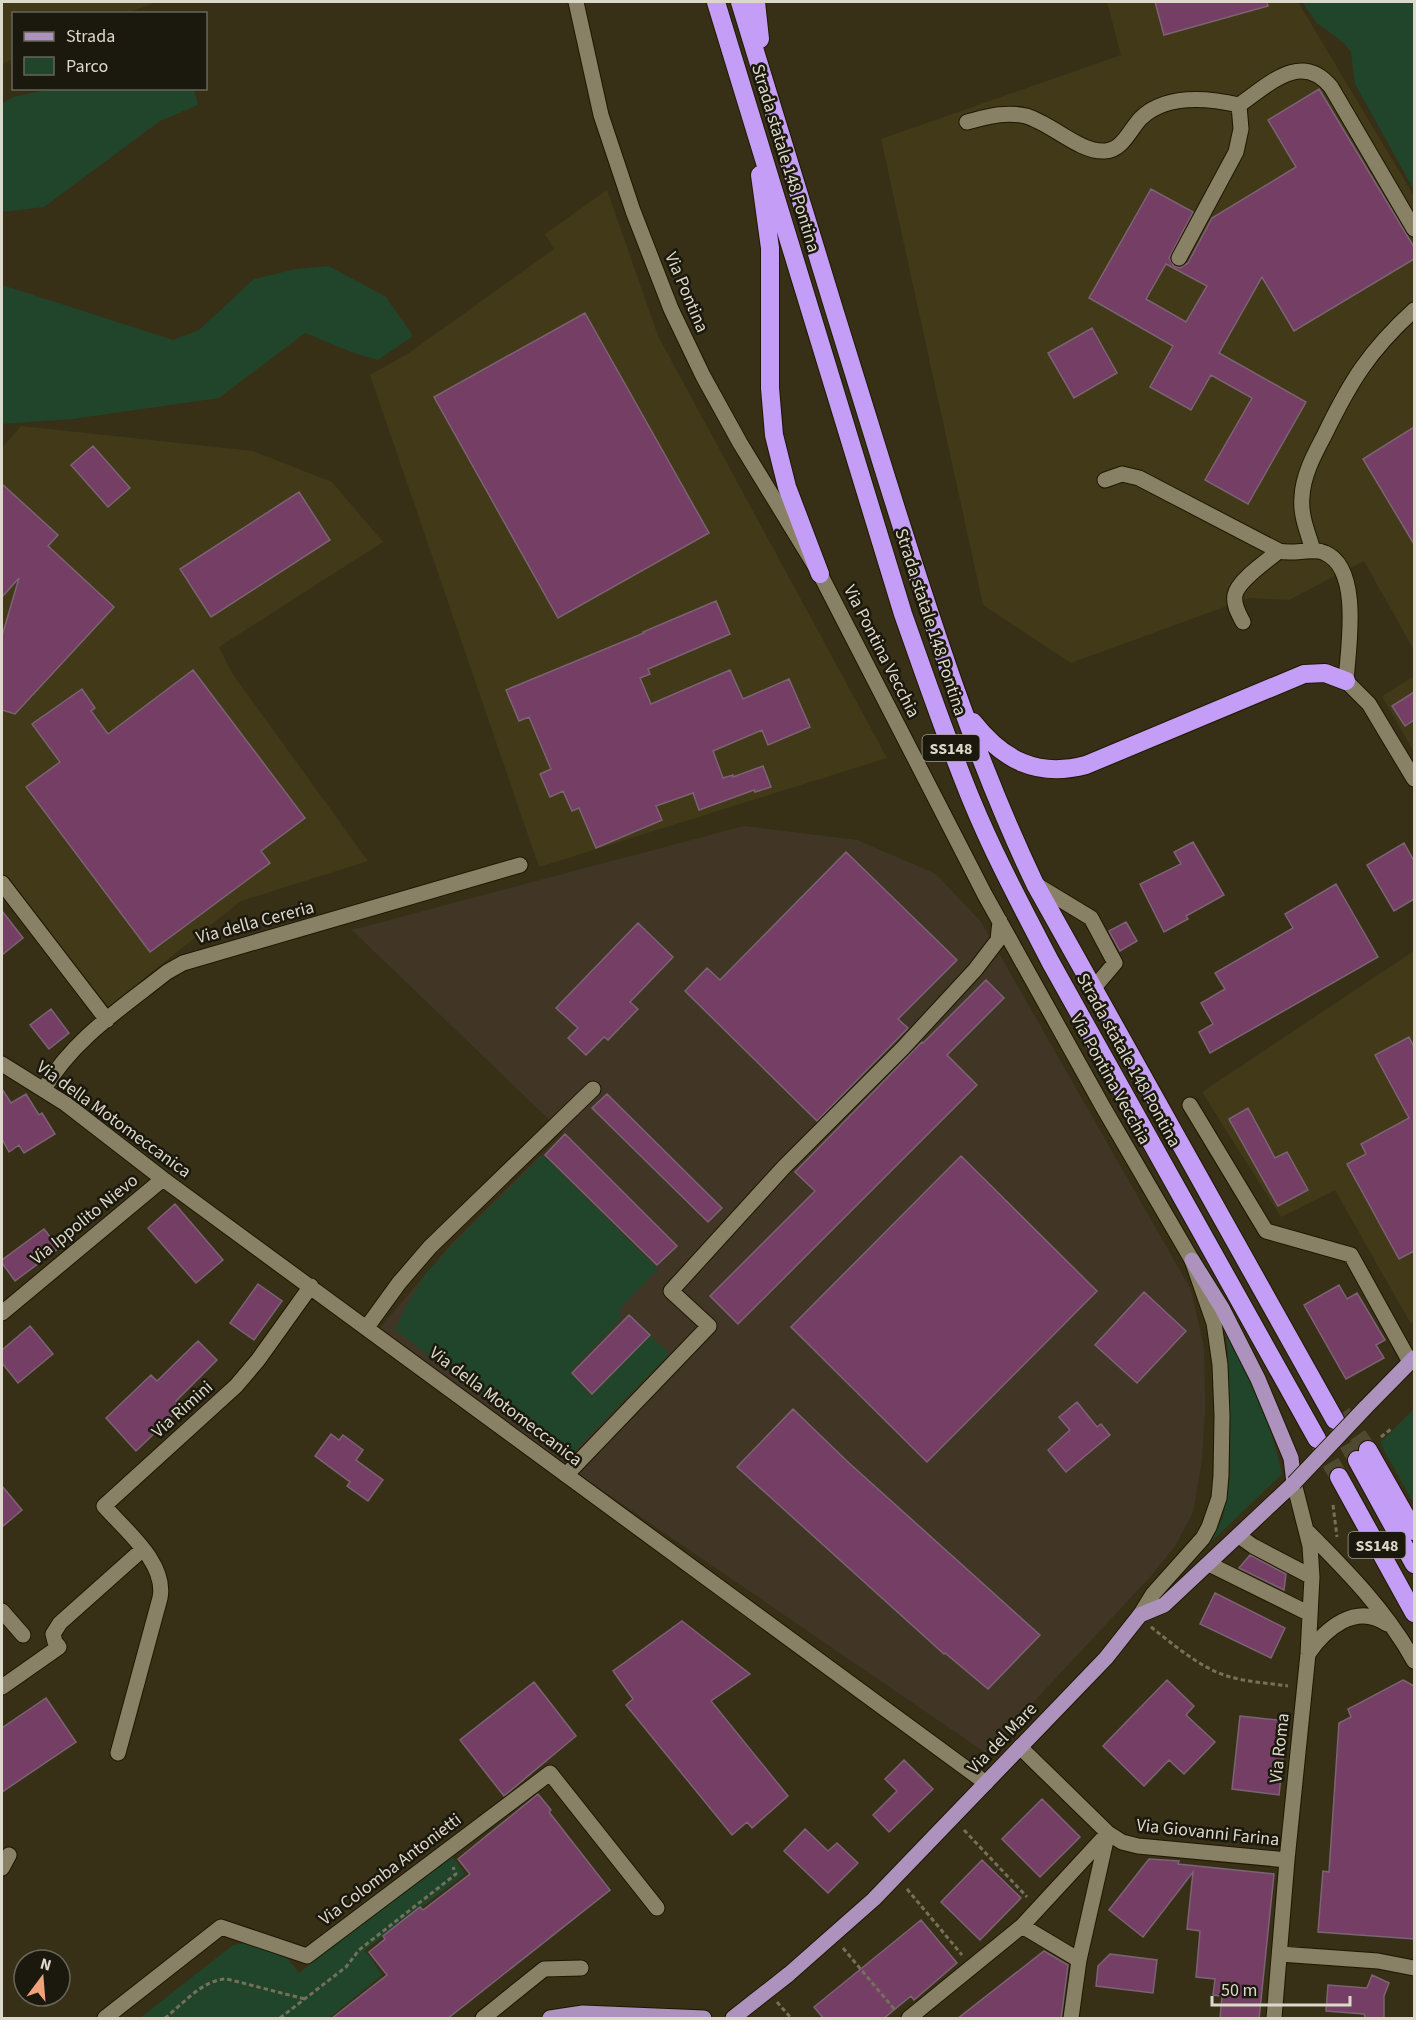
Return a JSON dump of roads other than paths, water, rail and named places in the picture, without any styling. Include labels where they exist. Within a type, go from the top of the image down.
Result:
[{"type":"highway","name":"Strada statale 148 Pontina","points":[[716,2],[903,614],[972,800],[1025,913],[1317,1439]]},
{"type":"highway","name":"Strada statale 148 Pontina","points":[[740,2],[912,560],[960,705],[995,793],[1035,884],[1297,1351],[1339,1416]]},
{"type":"highway","points":[[756,2],[764,79]]},
{"type":"highway","points":[[752,117],[770,248],[770,388],[773,427],[787,487],[820,574]]},
{"type":"highway","points":[[960,705],[987,739],[1012,759],[1038,767],[1065,769],[1086,765],[1304,674],[1325,673],[1346,681]]},
{"type":"highway","name":"SS148","points":[[1414,1531],[1363,1455],[1414,1564]]},
{"type":"highway","name":"SS148","points":[[1339,1477],[1414,1613]]},
{"type":"main road","points":[[1192,1260],[1222,1308],[1258,1379],[1291,1458],[1294,1483]]},
{"type":"main road","name":"Via del Mare","points":[[733,2019],[789,1974],[896,1876],[1106,1658],[1139,1616],[1164,1605],[1239,1536],[1294,1483],[1412,1360]]},
{"type":"main road","points":[[552,2018],[583,2013],[704,2019]]},
{"type":"street","name":"Via Pontina","points":[[576,2],[601,115],[633,211],[670,309],[740,444],[820,574]]},
{"type":"street","points":[[967,122],[1001,114],[1024,116],[1038,120],[1093,150],[1108,152],[1120,145],[1143,116],[1163,105],[1195,100],[1239,105],[1290,72],[1303,70],[1321,76],[1331,87],[1414,229]]},
{"type":"street","points":[[1179,258],[1236,152],[1241,129],[1239,105]]},
{"type":"street","points":[[1313,550],[1301,503],[1308,470],[1341,401],[1360,368],[1386,337],[1414,310]]},
{"type":"street","points":[[1105,480],[1122,474],[1139,478],[1279,551],[1296,553],[1313,550],[1324,552],[1335,560],[1346,579],[1351,615],[1346,681],[1369,704],[1414,779]]},
{"type":"street","points":[[1243,622],[1236,608],[1235,594],[1243,581],[1279,551]]},
{"type":"street","name":"Via Pontina Vecchia","points":[[820,574],[1000,921],[1192,1260],[1214,1323],[1218,1347],[1222,1416],[1219,1498],[1203,1538],[1153,1594],[1139,1616]]},
{"type":"street","name":"Via della Cereria","points":[[44,1089],[64,1058],[107,1020],[167,972],[194,959],[520,865]]},
{"type":"street","points":[[2,882],[107,1020]]},
{"type":"street","points":[[1035,884],[1091,918],[1101,936],[1115,963],[1093,989]]},
{"type":"street","points":[[566,1475],[709,1326],[671,1291],[784,1167],[903,1048],[975,970],[998,940],[1000,921]]},
{"type":"street","name":"Via della Motomeccanica","points":[[2,1064],[44,1089],[163,1179],[986,1783]]},
{"type":"street","points":[[367,1327],[399,1283],[430,1247],[593,1089]]},
{"type":"street","points":[[1190,1105],[1266,1231],[1351,1255],[1412,1360]]},
{"type":"street","name":"Via Ippolito Nievo","points":[[2,1313],[163,1179]]},
{"type":"street","name":"Via Rimini","points":[[118,1753],[161,1593],[158,1570],[104,1506],[243,1378],[311,1286]]},
{"type":"street","name":"Via Roma","points":[[1274,2019],[1287,1860],[1308,1654],[1312,1577],[1312,1555],[1308,1532],[1294,1483]]},
{"type":"street","points":[[1308,1532],[1353,1580],[1399,1636],[1414,1661]]},
{"type":"street","points":[[1239,1536],[1253,1546],[1312,1577]]},
{"type":"street","points":[[2,1687],[56,1640],[60,1623],[142,1549]]},
{"type":"street","points":[[1209,1564],[1310,1614]]},
{"type":"street","points":[[2,1611],[23,1635]]},
{"type":"street","points":[[1308,1654],[1329,1629],[1358,1616],[1380,1619],[1399,1636]]},
{"type":"street","name":"Via Giovanni Farina","points":[[1020,1747],[1108,1833],[1133,1846],[1287,1860]]},
{"type":"street","name":"Via Colomba Antonietti","points":[[105,2019],[221,1927],[307,1956],[550,1773],[657,1908]]},
{"type":"street","points":[[902,2014],[972,1967],[1022,1926],[1108,1833]]},
{"type":"street","points":[[1071,2019],[1079,1960],[1108,1833]]},
{"type":"street","points":[[1022,1926],[1079,1960]]},
{"type":"street","points":[[1280,1954],[1378,1961],[1414,1968]]},
{"type":"street","points":[[483,2019],[544,1969],[581,1968]]},
{"type":"tunnel","points":[[1342,1413],[1368,1450]]},
{"type":"tunnel","points":[[1335,1420],[1357,1460]]},
{"type":"tunnel","points":[[1317,1439],[1339,1477]]}]
